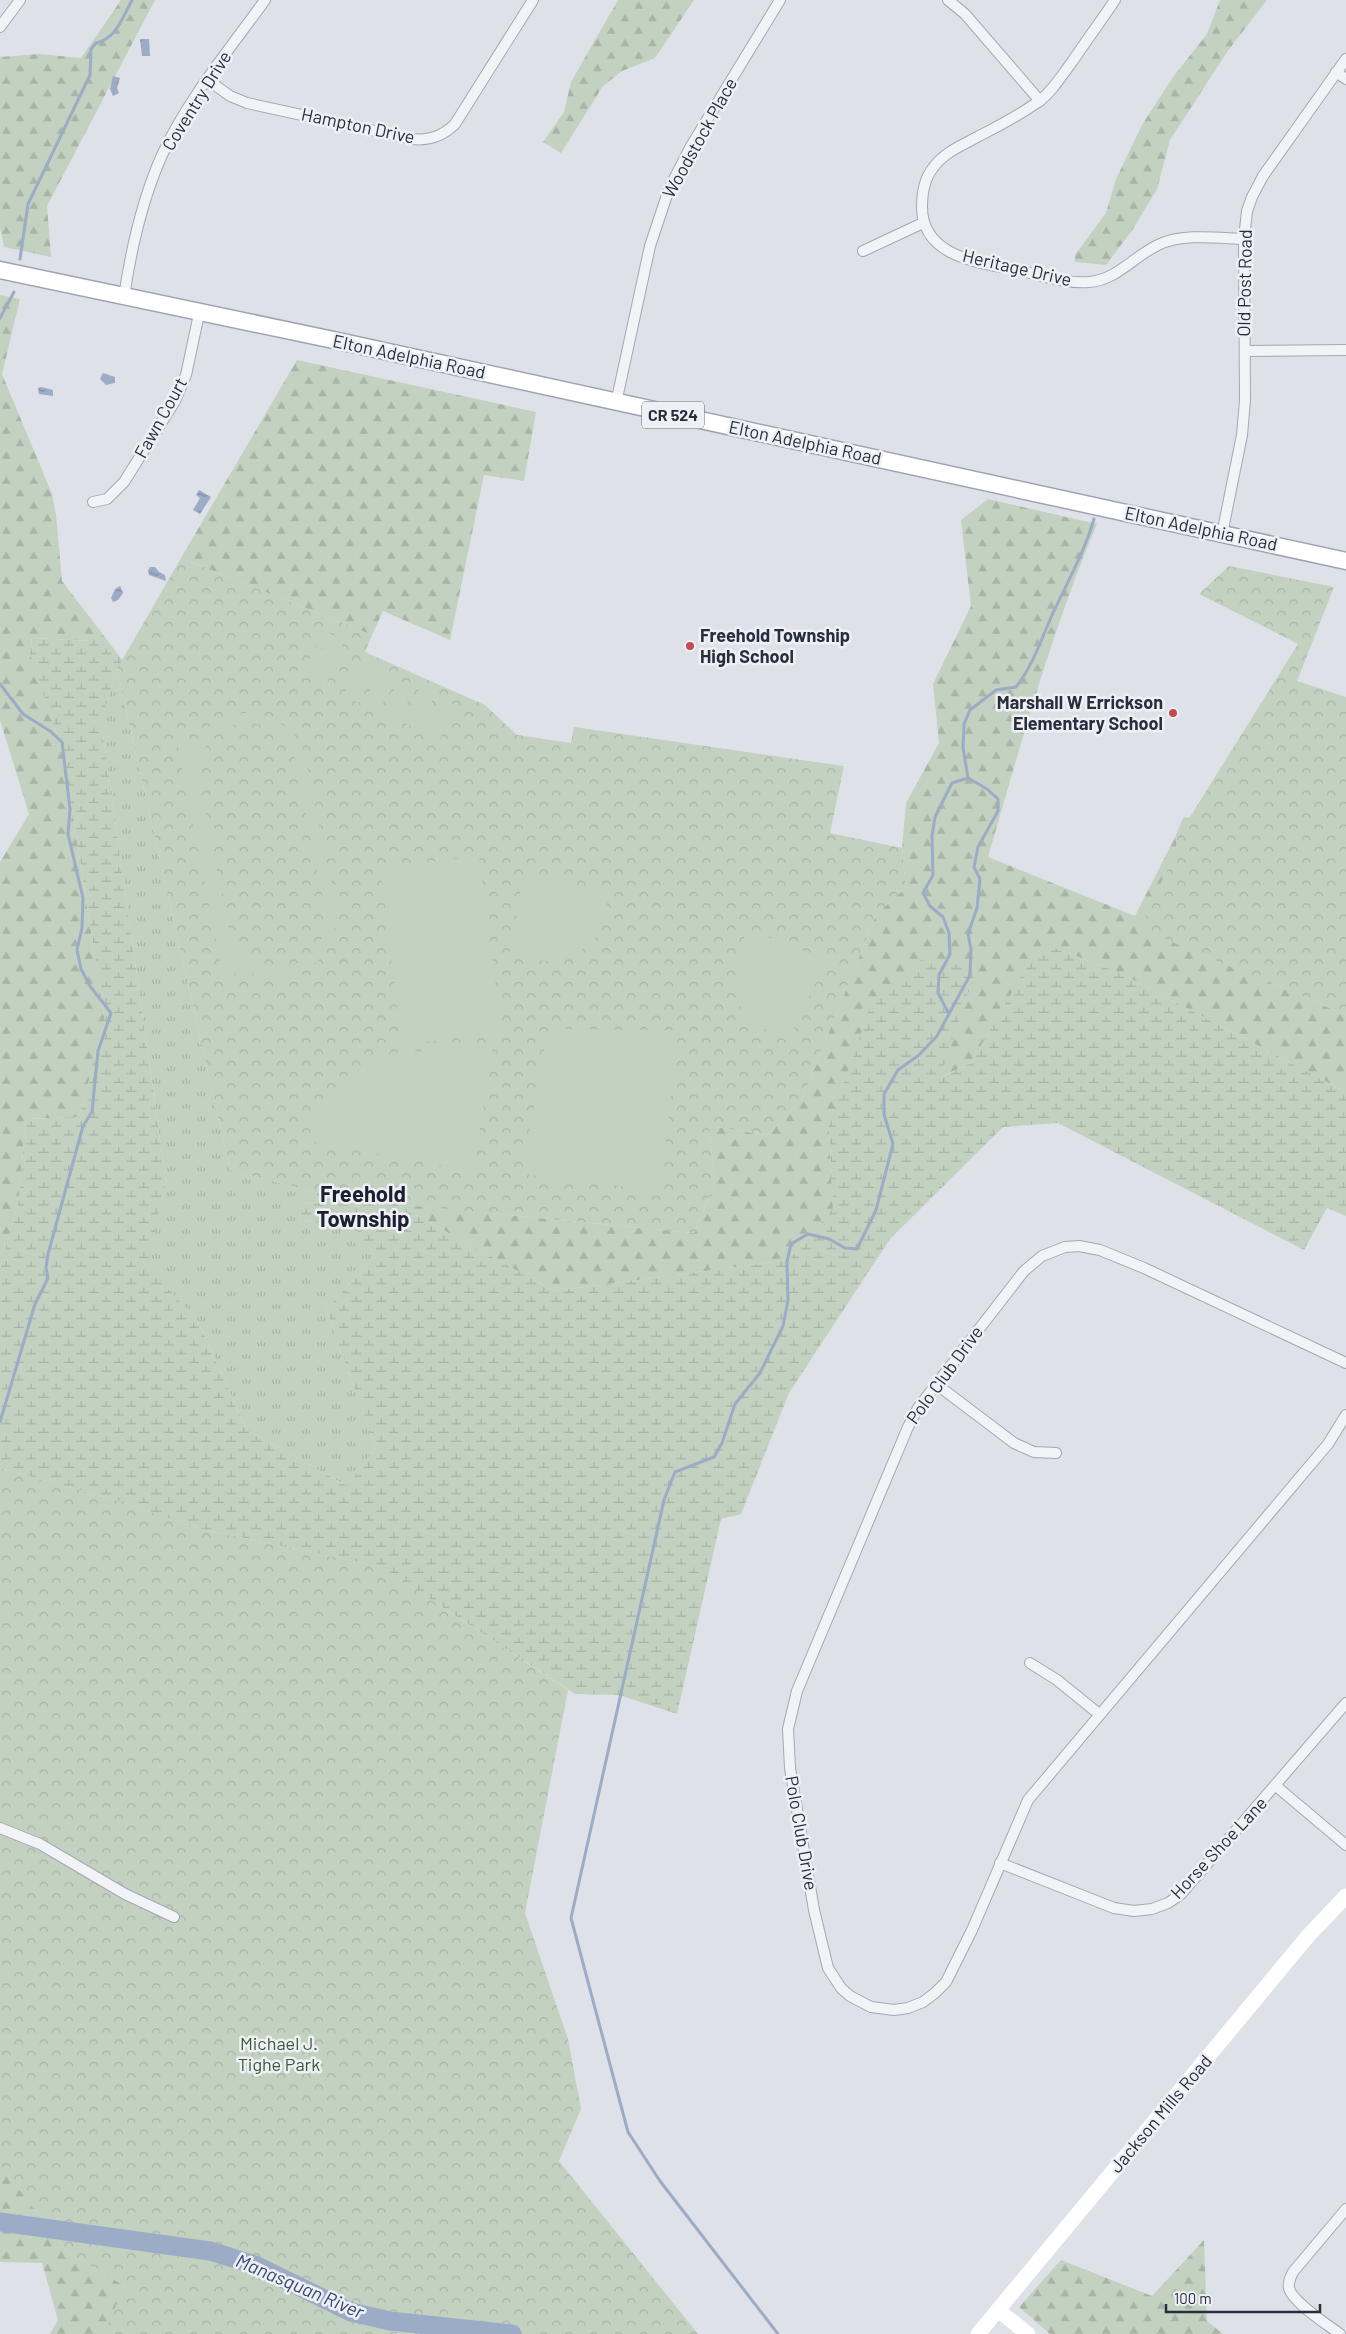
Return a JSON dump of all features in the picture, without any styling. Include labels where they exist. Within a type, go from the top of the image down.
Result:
[{"type":"main road","name":"Elton Adelphia Road","points":[[0,270],[199,314],[343,342],[1346,561]]},
{"type":"main road","name":"Jackson Mills Road","points":[[978,2334],[1308,1936],[1346,1896]]},
{"type":"main road","points":[[998,2310],[1028,2334]]},
{"type":"street","points":[[0,27],[20,0]]},
{"type":"street","name":"Coventry Drive","points":[[124,297],[140,217],[152,180],[174,132],[208,80],[265,0]]},
{"type":"street","name":"Hampton Drive","points":[[208,80],[230,96],[246,103],[412,139],[427,140],[439,136],[455,124],[533,0]]},
{"type":"street","name":"Woodstock Place","points":[[616,403],[650,246],[669,189],[691,146],[780,0]]},
{"type":"street","points":[[948,0],[964,14],[1040,101]]},
{"type":"street","points":[[864,251],[923,223],[923,188],[932,168],[940,159],[1040,101],[1059,80],[1115,0]]},
{"type":"street","name":"Old Post Road","points":[[1222,534],[1242,435],[1245,351],[1244,239],[1247,211],[1257,186],[1346,59]]},
{"type":"street","points":[[1336,72],[1346,79]]},
{"type":"street","name":"Heritage Drive","points":[[923,223],[929,234],[941,246],[959,257],[1075,282],[1095,281],[1111,276],[1150,249],[1170,240],[1184,238],[1244,239]]},
{"type":"street","name":"Fawn Court","points":[[92,502],[107,499],[124,482],[175,401],[186,375],[199,314]]},
{"type":"street","points":[[1245,351],[1346,350]]},
{"type":"street","name":"Polo Club Drive","points":[[1346,1363],[1144,1268],[1100,1250],[1079,1246],[1050,1252],[1031,1264],[936,1384],[918,1408],[908,1427],[807,1664],[791,1708],[788,1729],[790,1768],[814,1910],[825,1958],[834,1979],[850,1996],[861,2003],[881,2009],[908,2008],[923,2002],[935,1994],[952,1971],[1028,1800],[1328,1444],[1346,1415]]},
{"type":"street","points":[[936,1384],[1014,1443],[1034,1452],[1056,1453]]},
{"type":"street","points":[[1030,1663],[1057,1680],[1100,1714]]},
{"type":"street","name":"Horse Shoe Lane","points":[[1000,1863],[1114,1908],[1134,1912],[1152,1909],[1168,1903],[1181,1894],[1346,1703]]},
{"type":"street","points":[[1276,1786],[1346,1845]]},
{"type":"street","points":[[0,1828],[40,1844],[125,1894],[174,1917]]},
{"type":"street","points":[[1340,2334],[1291,2294],[1289,2280],[1293,2272],[1346,2209]]},
{"type":"green space","points":[[121,0],[155,0],[47,206],[51,257],[4,247],[0,227],[0,57],[39,54],[81,58]]},
{"type":"green space","points":[[618,0],[694,0],[655,58],[622,71],[603,86],[561,153],[543,142],[564,112],[571,82]]},
{"type":"green space","points":[[1220,0],[1267,0],[1227,52],[1170,140],[1157,189],[1133,229],[1106,265],[1075,262],[1075,255],[1106,213],[1116,179],[1142,125],[1173,77],[1207,34]]},
{"type":"green space","points":[[0,295],[20,299],[2,374],[52,494],[56,515],[62,581],[98,628],[90,641],[32,638],[30,653],[64,757],[105,1021],[79,1117],[26,1119],[18,1205],[0,1268],[0,862],[29,814],[0,720]]},
{"type":"green space","points":[[297,360],[536,412],[524,481],[484,475],[450,640],[383,611],[372,635],[181,558]]},
{"type":"green space","points":[[988,499],[1097,524],[1080,565],[1051,647],[988,857],[1135,916],[1176,835],[1177,850],[1140,928],[1346,1015],[1346,1092],[1120,973],[1055,948],[1033,957],[971,1063],[939,1078],[977,967],[829,1126],[833,1209],[789,1260],[554,1291],[396,1204],[694,1233],[715,1182],[709,1126],[767,1135],[801,1101],[876,915],[906,887],[902,848],[906,803],[939,743],[933,684],[971,606],[961,520]]},
{"type":"green space","points":[[181,558],[372,635],[365,652],[485,705],[517,735],[571,743],[574,727],[844,766],[830,833],[902,848],[906,887],[876,915],[801,1101],[767,1135],[709,1126],[715,1182],[694,1233],[342,1199],[230,1170],[117,669]]},
{"type":"green space","points":[[1229,566],[1334,587],[1297,681],[1346,697],[1346,1015],[1139,928],[1177,850],[1176,835],[1183,818],[1190,817],[1298,644],[1199,594]]},
{"type":"green space","points":[[98,628],[123,661],[117,669],[101,721],[166,1182],[147,1267],[198,1321],[246,1429],[347,1486],[376,1448],[326,1309],[376,1257],[357,1231],[299,1219],[301,1204],[342,1199],[396,1204],[554,1291],[789,1260],[833,1209],[829,1126],[871,1004],[921,960],[977,967],[940,1078],[971,1063],[1033,956],[1055,948],[1120,973],[1346,1092],[1346,1216],[1327,1208],[1304,1250],[1058,1123],[1003,1127],[890,1239],[789,1393],[741,1514],[721,1519],[677,1714],[619,1695],[575,1694],[381,1567],[201,1529],[115,1500],[0,1468],[0,1268],[18,1205],[26,1119],[79,1117],[105,1021],[64,757],[30,653],[32,638],[90,641]]},
{"type":"green space","points":[[321,630],[345,640],[339,655],[315,645]]},
{"type":"green space","points":[[315,646],[339,656],[333,670],[309,660]]},
{"type":"green space","points":[[309,661],[332,671],[326,686],[303,676]]},
{"type":"green space","points":[[358,662],[374,669],[359,703],[343,696]]},
{"type":"green space","points":[[117,669],[230,1170],[342,1199],[301,1204],[299,1219],[357,1231],[376,1257],[326,1309],[376,1448],[347,1486],[246,1429],[198,1321],[146,1267],[166,1182],[101,721]]},
{"type":"green space","points":[[378,671],[394,678],[379,712],[363,705]]},
{"type":"green space","points":[[398,680],[414,687],[399,721],[384,714]]},
{"type":"green space","points":[[419,689],[434,696],[420,730],[404,723]]},
{"type":"green space","points":[[439,699],[455,705],[440,739],[424,732]]},
{"type":"green space","points":[[240,713],[258,714],[274,719],[293,734],[303,748],[336,905],[335,926],[329,945],[319,960],[304,971],[288,977],[270,978],[252,973],[234,961],[236,974],[223,977],[176,738],[189,736],[192,749],[208,727],[223,718]],"holes":[[[250,723],[272,729],[284,738],[293,751],[325,907],[325,927],[318,944],[307,957],[292,965],[276,968],[259,965],[243,955],[231,939],[198,777],[201,757],[209,741],[223,730],[232,726]]]},
{"type":"green space","points":[[479,856],[502,1032],[402,1045],[380,868]]},
{"type":"green space","points":[[524,872],[609,893],[602,929],[592,943],[578,953],[545,961],[509,956]]},
{"type":"green space","points":[[747,929],[827,960],[789,1039],[755,1025],[743,1012],[736,997],[735,963]]},
{"type":"green space","points":[[567,1029],[679,1030],[660,1191],[522,1174],[544,1049],[551,1033]]},
{"type":"green space","points":[[493,1045],[473,1171],[311,1142],[313,1121],[351,1071],[397,1053]]},
{"type":"green space","name":"Michael J. Tighe Park","points":[[0,1468],[115,1500],[201,1529],[381,1567],[568,1690],[525,1913],[568,2039],[581,2109],[559,2161],[698,2334],[103,2334],[125,2286],[67,2252],[0,2164]]},
{"type":"green space","points":[[0,2164],[67,2252],[125,2286],[104,2334],[50,2334],[58,2320],[42,2263],[0,2262]]},
{"type":"green space","points":[[1204,2240],[1207,2321],[1223,2334],[1050,2334],[1019,2307],[1061,2260],[1152,2296]]},
{"type":"water","points":[[140,39],[149,39],[150,56],[142,56]]},
{"type":"water","points":[[113,76],[120,78],[117,88],[119,93],[113,96],[110,89]]},
{"type":"water","points":[[103,373],[115,377],[115,383],[106,385],[100,379]]},
{"type":"water","points":[[38,388],[53,390],[53,396],[39,394]]},
{"type":"water","points":[[199,490],[211,497],[200,514],[193,510],[200,498],[196,495]]},
{"type":"water","points":[[150,567],[155,567],[165,575],[166,581],[149,575]]},
{"type":"water","points":[[120,586],[123,593],[118,600],[113,602],[111,598],[115,589]]},
{"type":"waterway","points":[[20,259],[28,204],[90,75],[91,49],[96,43],[103,41],[114,32],[132,0]]},
{"type":"waterway","points":[[0,318],[14,292]]},
{"type":"waterway","points":[[968,778],[963,748],[964,724],[970,710],[996,690],[1016,687],[1022,679],[1080,556],[1094,519]]},
{"type":"waterway","points":[[0,684],[23,714],[50,731],[62,742],[70,809],[68,834],[83,898],[82,928],[77,950],[81,969],[90,986],[111,1013],[98,1051],[92,1112],[83,1126],[48,1254],[46,1268],[48,1278],[35,1304],[0,1422]]},
{"type":"waterway","points":[[778,2334],[660,2181],[628,2132],[571,1918],[664,1500],[675,1472],[714,1457],[722,1443],[735,1404],[760,1373],[783,1326],[788,1300],[787,1262],[791,1244],[808,1234],[829,1239],[845,1248],[857,1249],[876,1210],[893,1144],[884,1114],[884,1094],[898,1070],[919,1055],[937,1036],[970,975],[971,949],[968,934],[977,908],[980,879],[974,867],[978,847],[998,811],[998,799],[987,789],[968,778],[952,783],[935,817],[932,836],[933,875],[923,893],[930,906],[943,917],[949,933],[950,954],[939,975],[938,993],[948,1012]]},
{"type":"waterway","name":"Manasquan River","points":[[0,2222],[210,2251],[255,2265],[351,2312],[390,2321],[512,2334]]},
{"type":"place","name":"Freehold Township High School","points":[[690,646]]},
{"type":"place","name":"Marshall W Errickson Elementary School","points":[[1173,713]]},
{"type":"district","name":"Freehold Township","points":[[363,1206]]}]
